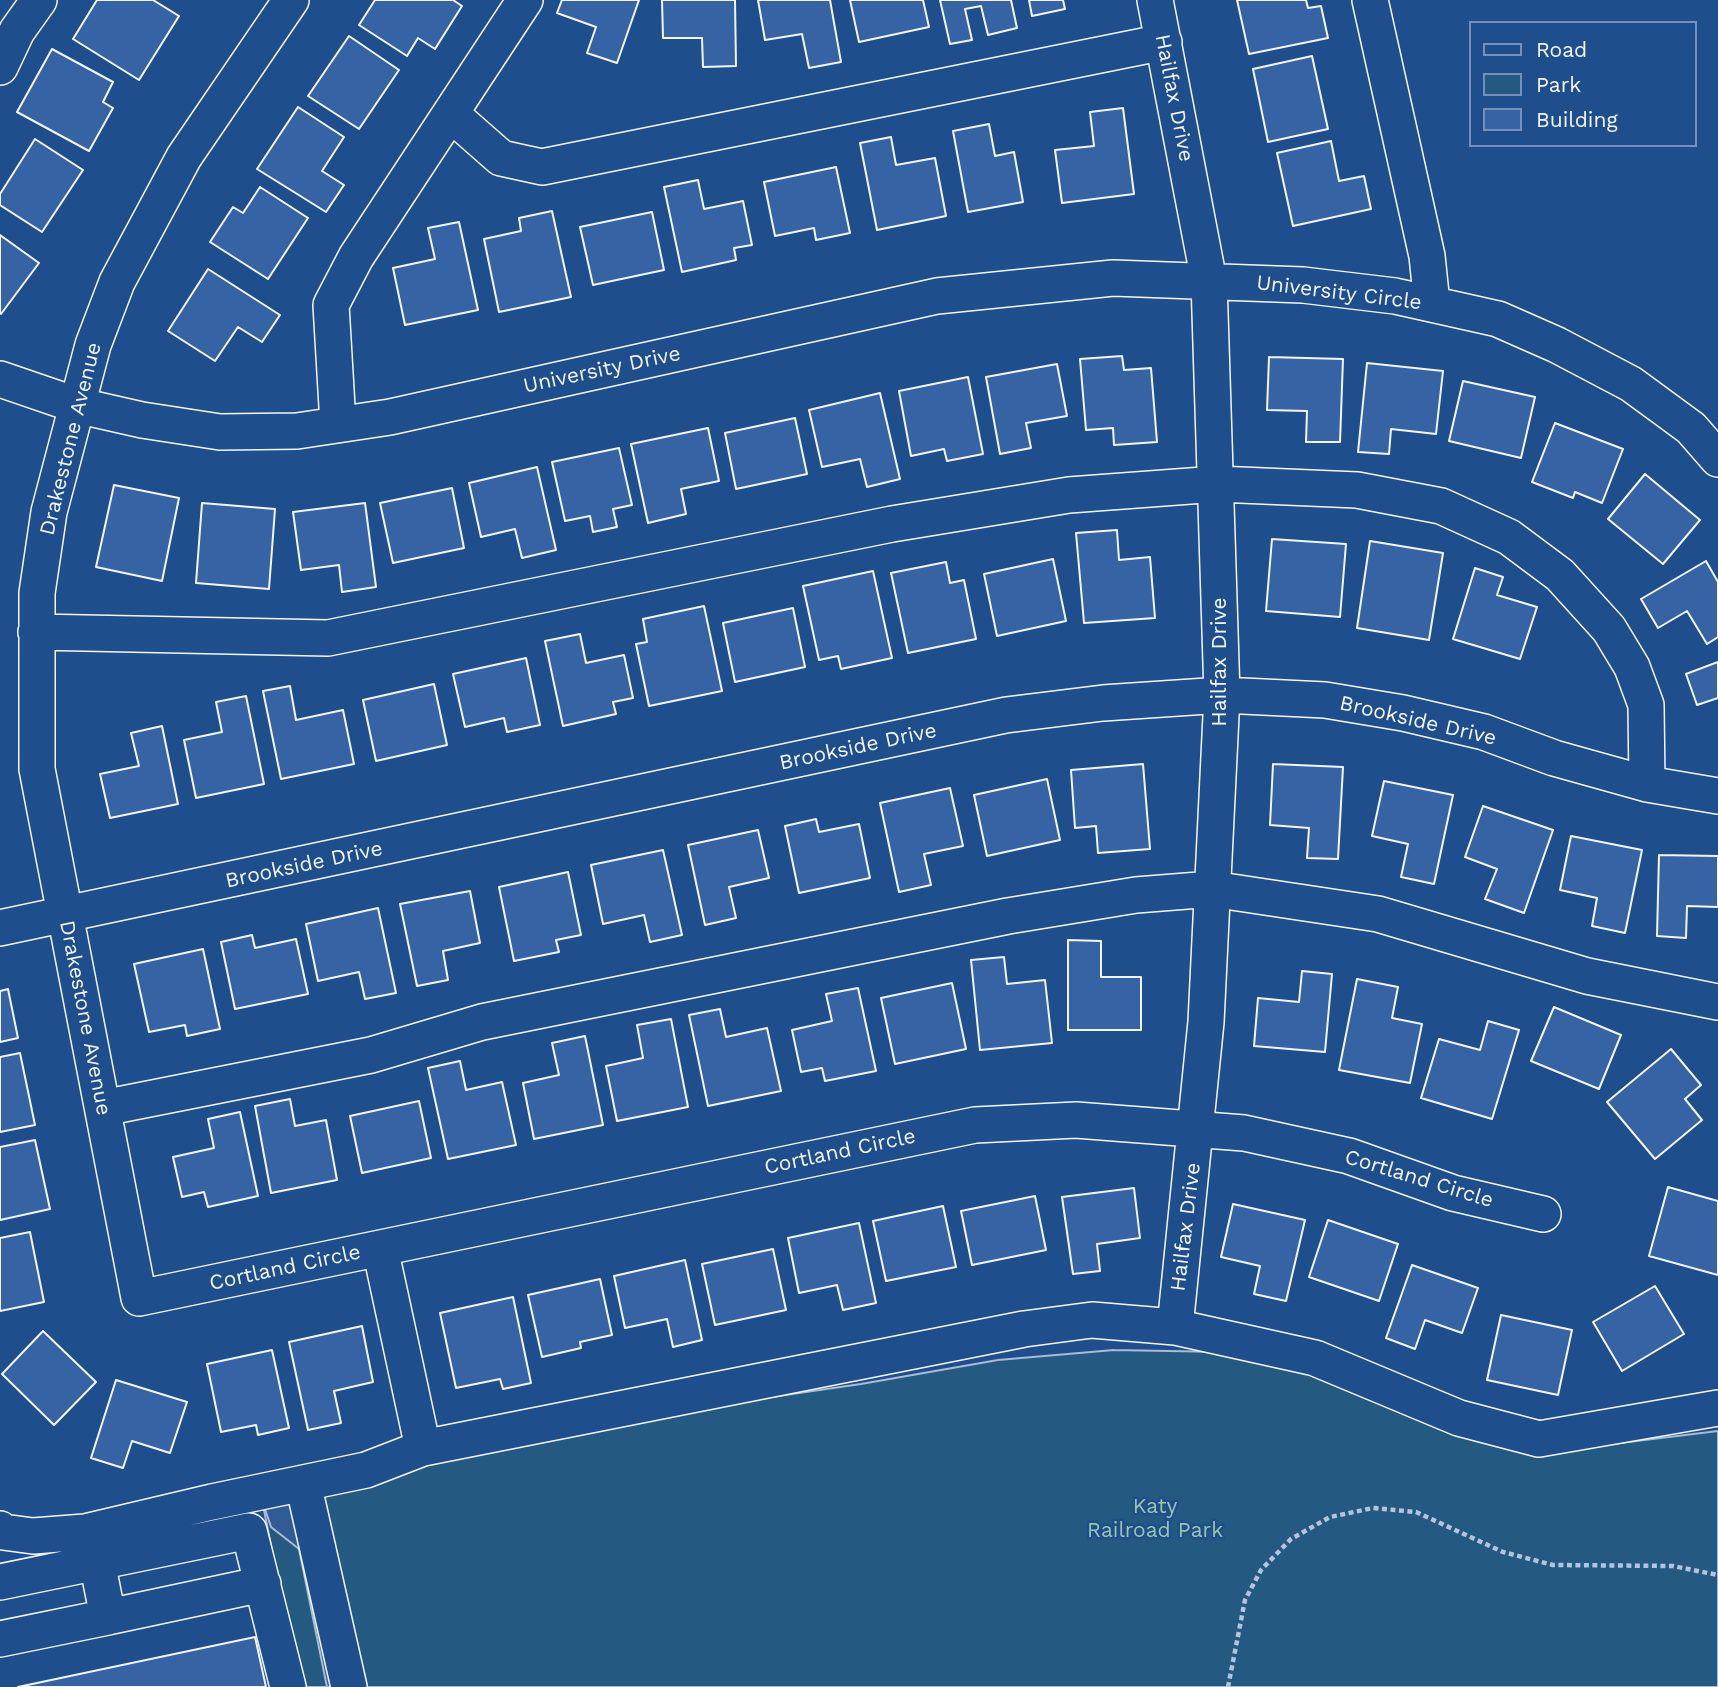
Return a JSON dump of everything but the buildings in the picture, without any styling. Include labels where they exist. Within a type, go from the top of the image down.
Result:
[{"type":"street","points":[[0,67],[17,31],[39,0]]},
{"type":"street","name":"Drakestone Avenue","points":[[139,1298],[37,769],[37,593],[49,512],[76,405],[93,345],[117,282],[184,157],[291,0]]},
{"type":"street","points":[[338,425],[331,305],[355,257],[525,0]]},
{"type":"street","name":"Hailfax Drive","points":[[1155,0],[1209,281],[1222,695],[1197,1129],[1174,1327]]},
{"type":"street","points":[[1370,0],[1427,256],[1432,304]]},
{"type":"street","points":[[451,114],[501,158],[542,167],[1164,42]]},
{"type":"street","name":"University Drive","points":[[0,379],[76,405],[220,432],[297,431],[390,417],[937,296],[1113,278],[1209,281]]},
{"type":"street","name":"University Circle","points":[[1209,281],[1303,285],[1395,296],[1498,320],[1557,345],[1631,384],[1691,428],[1718,459]]},
{"type":"street","points":[[36,632],[328,638],[892,524],[1069,495],[1217,484],[1357,490],[1441,506],[1509,537],[1560,575],[1609,629],[1632,667],[1646,705],[1647,785]]},
{"type":"street","name":"Brookside Drive","points":[[0,928],[1006,715],[1103,703],[1222,695],[1325,700],[1403,713],[1484,732],[1554,758],[1647,785],[1718,796]]},
{"type":"street","points":[[103,1108],[371,1055],[482,1022],[1008,916],[1136,895],[1212,889],[1378,914],[1587,976],[1718,1002]]},
{"type":"street","name":"Cortland Circle","points":[[139,1298],[975,1125],[1076,1120],[1244,1133],[1349,1156],[1453,1193],[1543,1214]]},
{"type":"street","points":[[380,1248],[423,1448]]},
{"type":"street","points":[[0,1529],[3,1532],[33,1536],[85,1532],[366,1470],[423,1448],[1024,1329],[1093,1320],[1174,1327],[1315,1358],[1460,1418],[1539,1439],[1718,1408]]},
{"type":"street","points":[[303,1483],[349,1687]]},
{"type":"street","points":[[0,1582],[249,1531],[288,1687]]},
{"type":"street","points":[[97,1562],[108,1616]]},
{"type":"street","points":[[0,1639],[263,1584]]},
{"type":"path","points":[[1228,1687],[1245,1600],[1261,1570],[1291,1539],[1329,1517],[1373,1508],[1416,1512],[1503,1552],[1553,1565],[1672,1566],[1718,1575]]},
{"type":"green space","name":"Katy Railroad Park","points":[[1114,1350],[1223,1352],[1316,1368],[1555,1451],[1718,1431],[1718,1687],[299,1687],[262,1500],[661,1413],[861,1384],[998,1360]]},
{"type":"shaded area","points":[[318,1492],[358,1687],[327,1687],[299,1549],[271,1527],[262,1500]]}]
